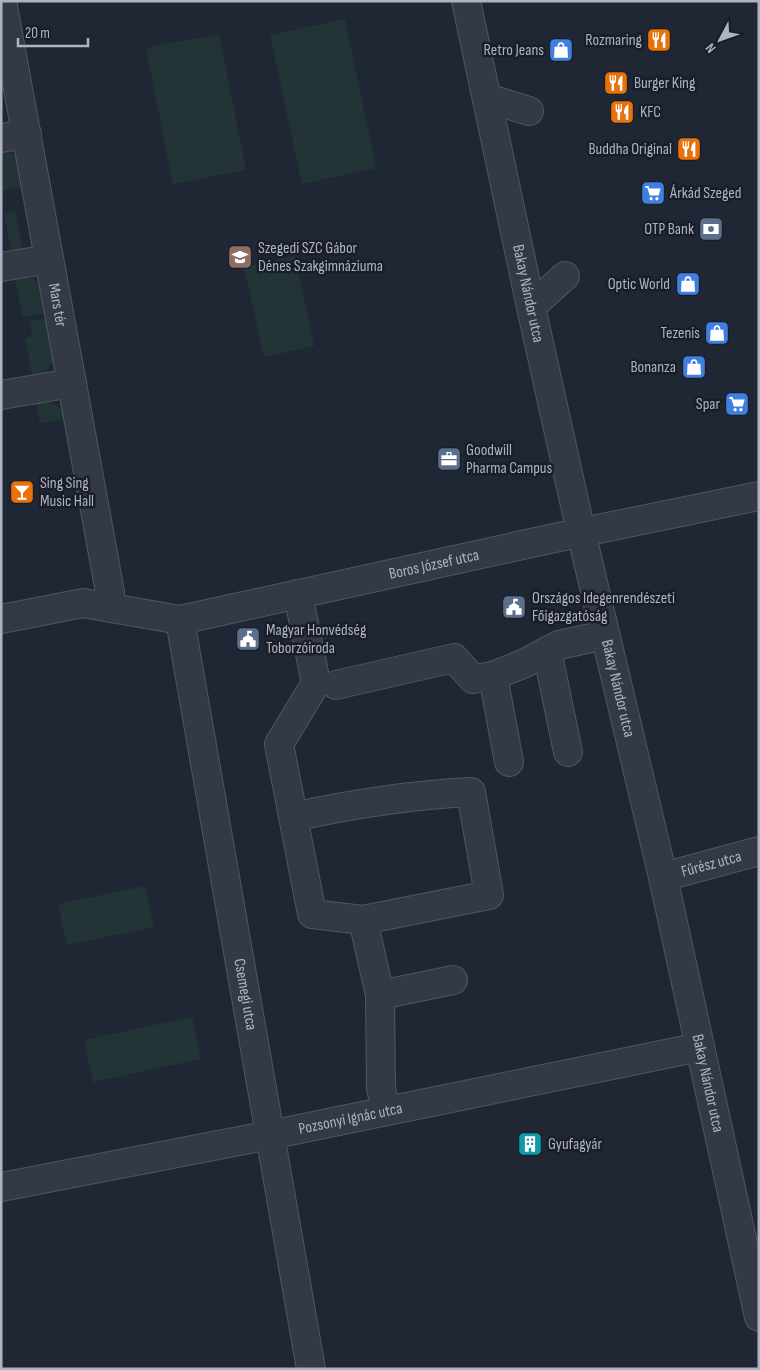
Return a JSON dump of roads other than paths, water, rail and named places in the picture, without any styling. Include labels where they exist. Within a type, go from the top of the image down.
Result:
[{"type":"street","name":"Mars tér","points":[[2,1],[14,136],[49,259],[110,592],[110,608]]},
{"type":"street","name":"Bakay Nándor utca","points":[[466,1],[581,532],[663,877],[700,1047],[749,1221],[759,1317]]},
{"type":"street","points":[[487,98],[529,111]]},
{"type":"street","points":[[1,267],[49,259]]},
{"type":"street","points":[[531,307],[565,276]]},
{"type":"street","points":[[1,395],[72,383]]},
{"type":"street","name":"Boros József utca","points":[[110,608],[180,620],[581,532],[759,496]]},
{"type":"street","points":[[293,817],[349,805],[447,793],[471,792],[489,895],[363,920],[312,914],[293,817],[279,744],[316,683],[298,594]]},
{"type":"street","points":[[1,619],[83,603],[110,608]]},
{"type":"street","points":[[1,634],[85,617],[110,608]]},
{"type":"street","name":"Csemegi utca","points":[[180,620],[312,1369]]},
{"type":"street","points":[[336,685],[454,658],[473,679],[493,676],[525,663],[559,645],[605,635]]},
{"type":"street","points":[[547,651],[568,752]]},
{"type":"street","points":[[493,676],[510,762]]},
{"type":"street","name":"Fűrész utca","points":[[663,877],[759,851]]},
{"type":"street","points":[[363,920],[380,995],[381,1088],[386,1111]]},
{"type":"street","points":[[380,995],[453,980]]},
{"type":"street","name":"Pozsonyi Ignác utca","points":[[1,1187],[270,1135],[700,1047]]},
{"type":"place","name":"Rozmaring","points":[[659,40]]},
{"type":"place","name":"Retro Jeans","points":[[561,50]]},
{"type":"place","name":"Burger King","points":[[616,83]]},
{"type":"place","name":"KFC","points":[[622,112]]},
{"type":"place","name":"Buddha Original","points":[[689,149]]},
{"type":"place","name":"Árkád Szeged","points":[[653,193]]},
{"type":"place","name":"OTP Bank","points":[[711,229]]},
{"type":"place","name":"Szegedi SZC Gábor Dénes Szakgimnáziuma","points":[[240,257]]},
{"type":"place","name":"Optic World","points":[[688,284]]},
{"type":"place","name":"Tezenis","points":[[717,333]]},
{"type":"place","name":"Bonanza","points":[[694,367]]},
{"type":"place","name":"Spar","points":[[737,404]]},
{"type":"place","name":"Goodwill Pharma Campus","points":[[449,459]]},
{"type":"place","name":"Sing Sing Music Hall","points":[[22,492]]},
{"type":"place","name":"Országos Idegenrendészeti Főigazgatóság","points":[[514,607]]},
{"type":"place","name":"Magyar Honvédség Toborzóiroda","points":[[248,639]]},
{"type":"place","name":"Gyufagyár","points":[[530,1144]]}]
